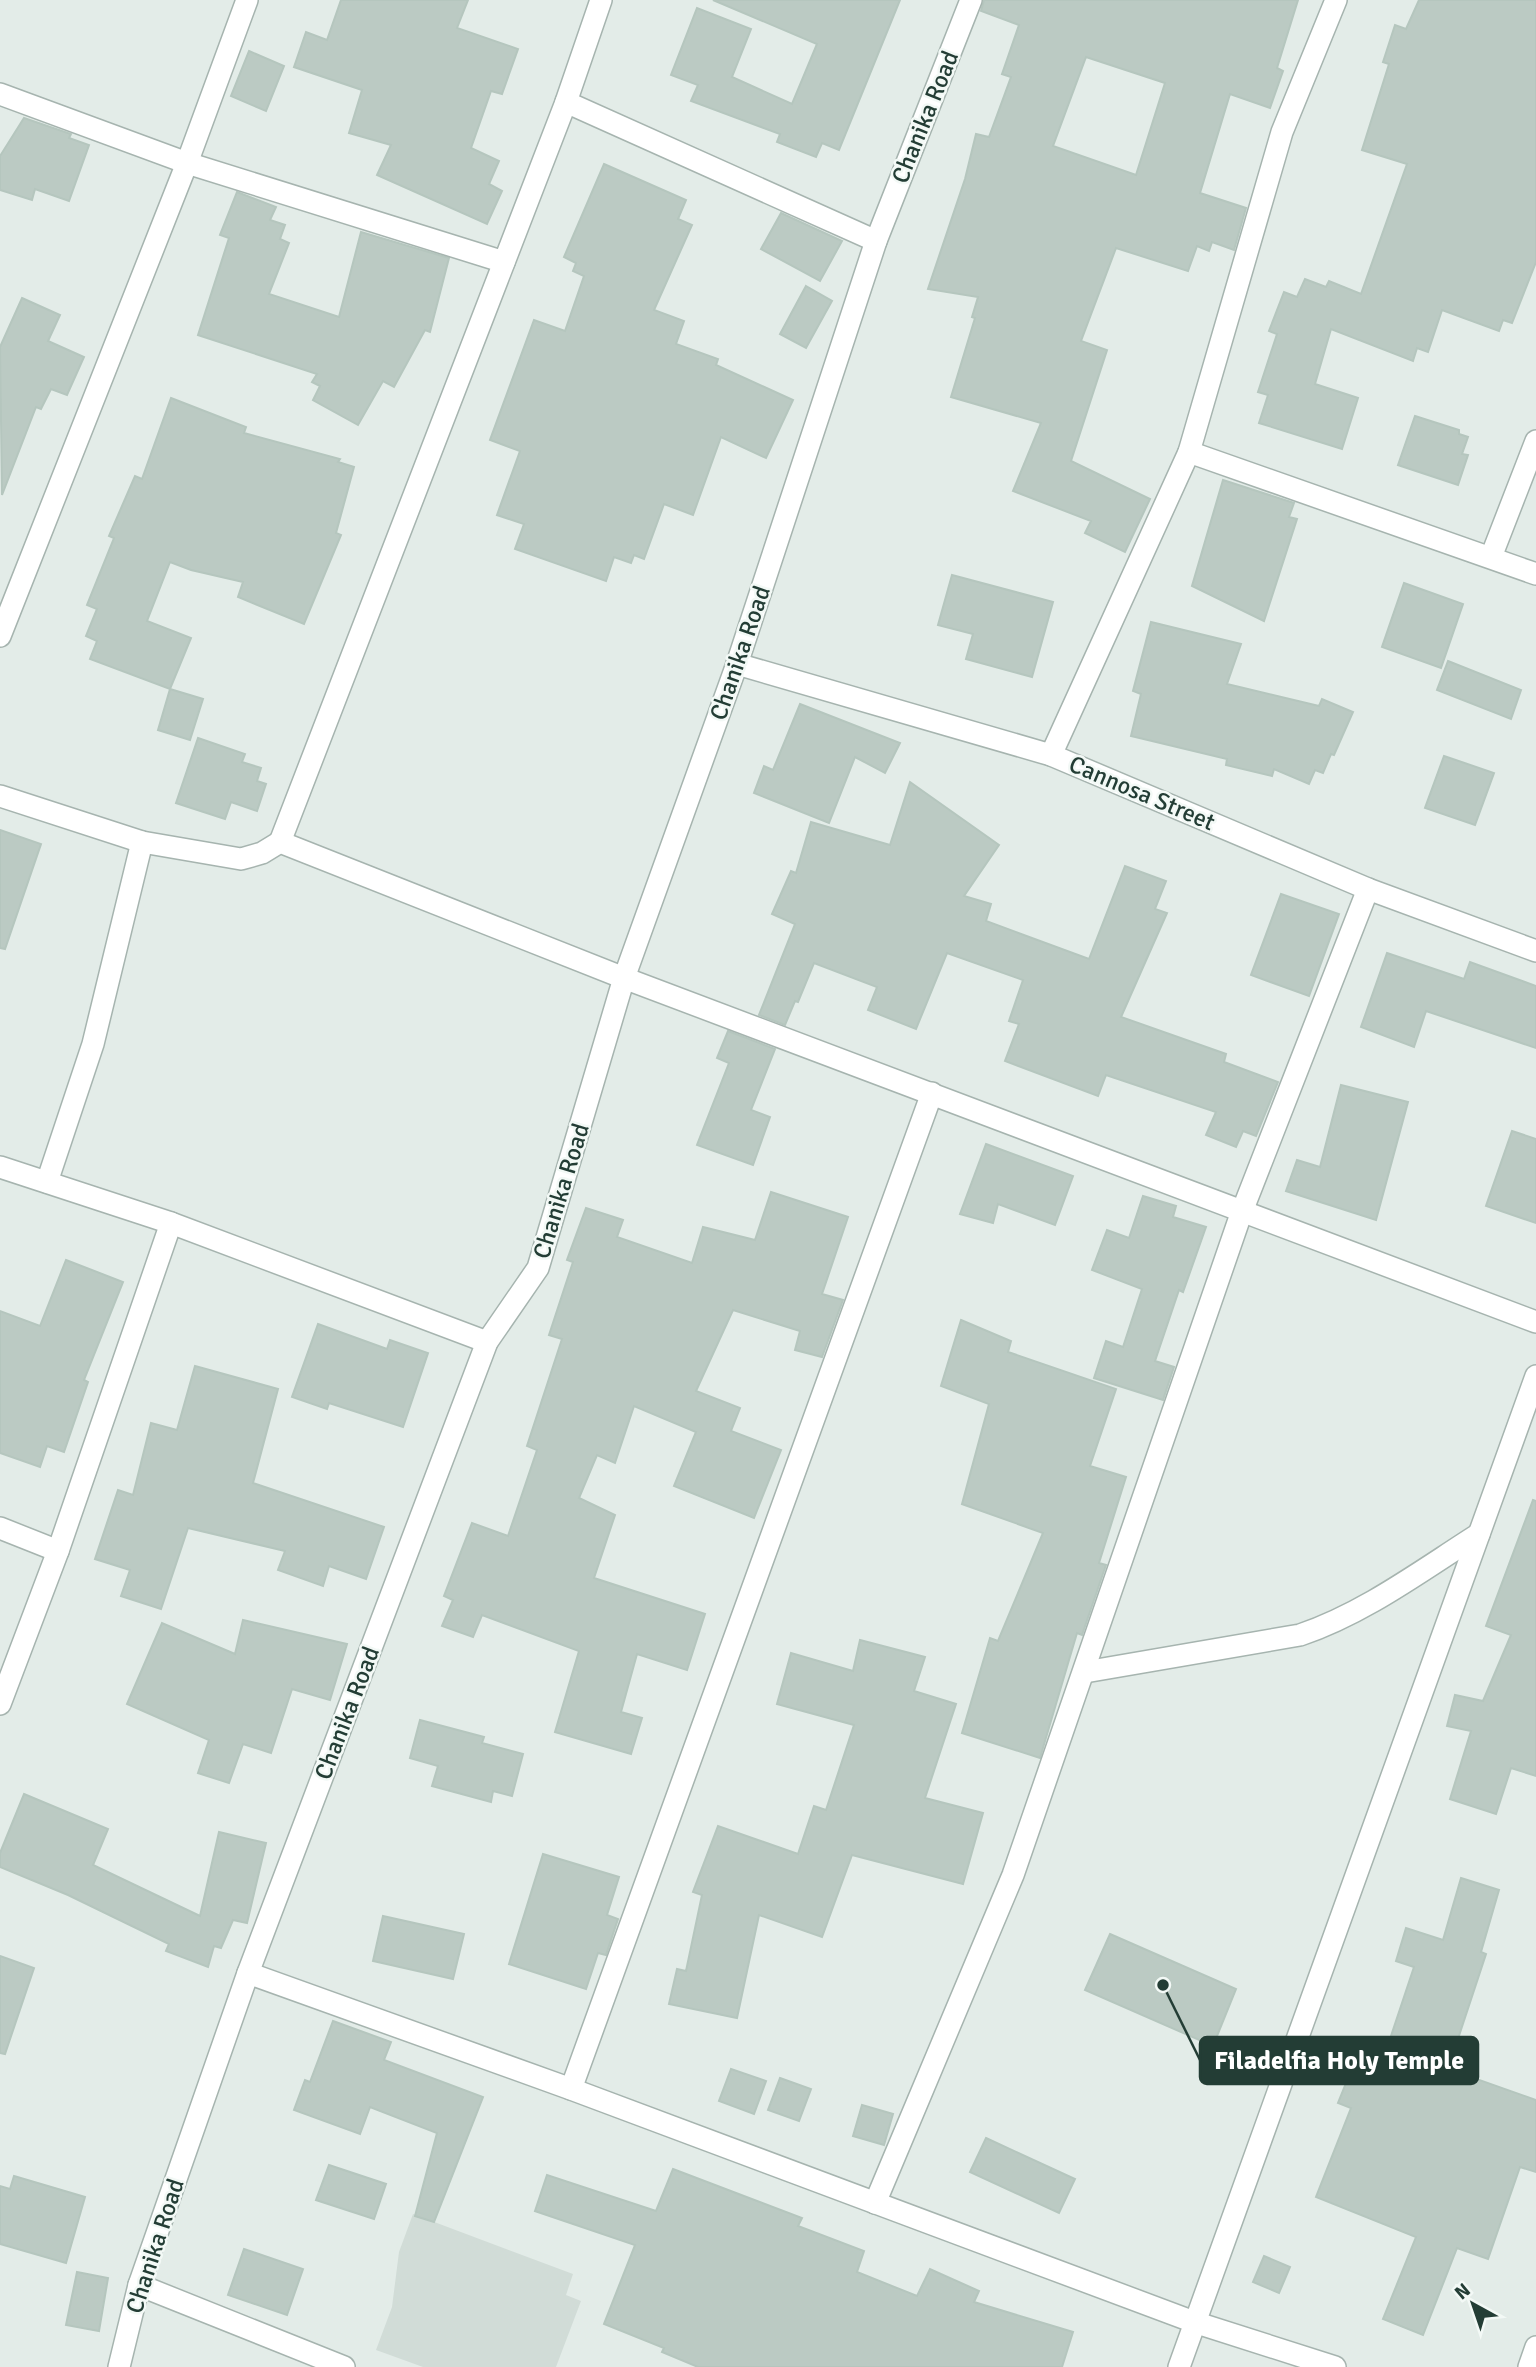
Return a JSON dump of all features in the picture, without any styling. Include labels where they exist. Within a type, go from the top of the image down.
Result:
[{"type":"street","points":[[0,636],[187,163],[247,0]]},
{"type":"street","points":[[0,796],[142,842],[241,859],[262,853],[280,842],[566,102],[601,0]]},
{"type":"street","name":"Chanika Road","points":[[120,2367],[139,2285],[248,1973],[487,1342],[538,1268],[624,978],[737,664],[876,241],[971,0]]},
{"type":"street","points":[[1051,755],[1189,452],[1282,132],[1336,0]]},
{"type":"street","points":[[0,94],[187,163],[504,262]]},
{"type":"street","points":[[566,102],[876,241]]},
{"type":"street","points":[[1491,557],[1536,441]]},
{"type":"street","points":[[1189,452],[1536,575]]},
{"type":"street","name":"Cannosa Street","points":[[737,664],[1051,755],[1368,889],[1536,951]]},
{"type":"street","points":[[47,1182],[93,1044],[142,842]]},
{"type":"street","points":[[280,842],[624,978],[932,1093],[1241,1214],[1536,1322]]},
{"type":"street","points":[[875,2203],[1013,1875],[1241,1214],[1368,889]]},
{"type":"street","points":[[572,2089],[932,1093]]},
{"type":"street","points":[[0,1167],[171,1223],[487,1342]]},
{"type":"street","points":[[0,1704],[58,1550],[171,1223]]},
{"type":"street","points":[[1179,2367],[1536,1376]]},
{"type":"street","points":[[0,1528],[58,1550]]},
{"type":"street","points":[[1085,1672],[1300,1635],[1326,1626],[1359,1610],[1479,1534]]},
{"type":"street","points":[[248,1973],[572,2089],[1194,2322],[1335,2367]]},
{"type":"street","points":[[139,2285],[344,2367]]},
{"type":"street","points":[[1529,2367],[1536,2347]]},
{"type":"shaded area","points":[[413,2214],[573,2274],[566,2295],[581,2301],[556,2367],[423,2367],[376,2350],[392,2307],[399,2252]]},
{"type":"building","points":[[341,0],[468,0],[457,28],[518,49],[502,94],[491,91],[471,148],[499,161],[489,184],[502,191],[487,224],[377,175],[391,145],[349,133],[362,90],[294,67],[306,32],[327,40]]},
{"type":"building","points":[[713,0],[900,0],[839,150],[822,143],[816,157],[777,142],[780,134],[691,101],[698,85],[671,75],[697,8],[751,29],[732,77],[792,104],[817,44]]},
{"type":"building","points":[[984,0],[1298,0],[1277,68],[1283,71],[1270,108],[1230,94],[1200,193],[1246,208],[1234,250],[1212,242],[1209,251],[1197,246],[1188,271],[1116,248],[1081,341],[1107,350],[1071,461],[1150,499],[1125,552],[1085,533],[1091,521],[1013,491],[1041,423],[951,397],[975,318],[972,317],[978,297],[928,289],[965,179],[976,134],[989,137],[1011,77],[1002,74],[1019,25],[981,11]],"holes":[[[1086,57],[1165,83],[1136,175],[1053,146]]]},
{"type":"building","points":[[1419,0],[1536,0],[1536,262],[1512,323],[1503,320],[1499,331],[1442,310],[1428,352],[1417,348],[1413,361],[1331,329],[1315,384],[1358,398],[1342,449],[1259,423],[1268,395],[1258,392],[1277,334],[1269,331],[1284,292],[1297,297],[1305,279],[1326,287],[1329,281],[1361,294],[1407,164],[1362,150],[1389,64],[1383,62],[1395,25],[1406,29]]},
{"type":"building","points":[[249,51],[284,66],[266,111],[231,96]]},
{"type":"building","points":[[24,118],[71,134],[69,138],[89,145],[69,201],[35,189],[32,200],[0,190],[0,156]]},
{"type":"building","points":[[604,164],[686,200],[678,219],[692,225],[654,310],[684,321],[676,344],[718,359],[716,365],[793,400],[766,458],[721,437],[693,515],[664,504],[644,559],[634,555],[631,563],[614,557],[606,581],[515,549],[524,524],[497,515],[520,451],[490,440],[534,320],[565,331],[584,276],[573,271],[576,263],[564,257]]},
{"type":"building","points":[[237,192],[276,207],[270,220],[285,225],[280,239],[289,243],[269,294],[339,317],[361,232],[449,258],[430,332],[425,330],[394,387],[383,381],[358,425],[313,400],[320,386],[312,382],[317,374],[198,335],[229,238],[220,235]]},
{"type":"building","points":[[781,213],[842,241],[820,281],[761,249]]},
{"type":"building","points":[[806,286],[832,301],[806,348],[780,334]]},
{"type":"building","points":[[22,298],[60,315],[48,341],[84,357],[67,395],[51,389],[41,409],[36,407],[2,495],[0,347]]},
{"type":"building","points":[[171,398],[246,427],[244,433],[340,459],[338,462],[354,467],[336,533],[341,535],[304,624],[238,597],[243,582],[191,570],[170,562],[147,621],[191,638],[170,689],[90,659],[97,641],[86,636],[97,609],[87,605],[114,538],[109,536],[135,476],[142,479]]},
{"type":"building","points":[[1415,416],[1459,430],[1459,434],[1468,437],[1462,454],[1468,455],[1458,485],[1398,465]]},
{"type":"building","points":[[1223,480],[1294,503],[1289,517],[1297,519],[1264,621],[1192,586]]},
{"type":"building","points":[[952,575],[1053,602],[1032,677],[966,659],[973,634],[938,625]]},
{"type":"building","points":[[1404,583],[1463,604],[1441,668],[1382,647]]},
{"type":"building","points":[[1151,622],[1241,644],[1227,684],[1319,706],[1322,699],[1353,712],[1323,773],[1315,770],[1309,784],[1274,769],[1272,776],[1226,765],[1227,759],[1131,736],[1141,694],[1133,691]]},
{"type":"building","points":[[1448,661],[1521,690],[1511,719],[1437,690]]},
{"type":"building","points":[[170,689],[203,699],[190,740],[158,730]]},
{"type":"building","points":[[800,704],[900,743],[885,773],[855,757],[829,823],[754,793],[764,766],[773,770]]},
{"type":"building","points":[[198,738],[245,754],[242,762],[261,768],[257,781],[266,784],[257,811],[231,802],[225,819],[176,803]]},
{"type":"building","points":[[1444,756],[1494,773],[1475,825],[1425,808]]},
{"type":"building","points":[[910,782],[999,845],[964,896],[991,904],[986,921],[1089,959],[1125,866],[1166,881],[1155,909],[1167,913],[1121,1017],[1226,1054],[1224,1062],[1278,1082],[1256,1136],[1243,1131],[1236,1147],[1206,1135],[1216,1112],[1106,1075],[1098,1096],[1005,1061],[1019,1024],[1009,1021],[1023,980],[947,953],[916,1029],[868,1010],[877,987],[814,963],[785,1025],[759,1015],[795,924],[772,914],[791,871],[796,873],[811,822],[890,845]]},
{"type":"building","points":[[0,830],[41,844],[5,949],[0,948]]},
{"type":"building","points":[[1281,894],[1339,914],[1309,996],[1251,975]]},
{"type":"building","points":[[1387,953],[1464,979],[1470,962],[1536,986],[1536,1048],[1426,1011],[1414,1047],[1361,1027]]},
{"type":"building","points":[[728,1031],[775,1049],[751,1110],[770,1117],[753,1165],[697,1145],[729,1063],[717,1058]]},
{"type":"building","points":[[1341,1085],[1408,1102],[1376,1220],[1286,1191],[1297,1160],[1320,1167]]},
{"type":"building","points":[[1512,1131],[1536,1139],[1536,1223],[1486,1206]]},
{"type":"building","points":[[986,1144],[1073,1176],[1055,1225],[998,1204],[993,1223],[960,1214]]},
{"type":"building","points":[[771,1192],[848,1217],[822,1294],[843,1300],[822,1357],[795,1350],[800,1331],[733,1310],[696,1391],[740,1408],[731,1431],[781,1450],[754,1518],[674,1486],[696,1432],[634,1406],[615,1463],[597,1455],[579,1498],[615,1515],[594,1578],[705,1614],[687,1670],[637,1654],[621,1712],[642,1718],[631,1754],[555,1732],[579,1651],[482,1615],[473,1637],[442,1626],[453,1600],[444,1596],[472,1523],[508,1536],[537,1450],[527,1446],[562,1339],[549,1335],[573,1262],[567,1260],[586,1208],[623,1220],[617,1237],[692,1263],[703,1227],[755,1240]]},
{"type":"building","points":[[1143,1196],[1176,1206],[1173,1217],[1206,1227],[1183,1292],[1179,1290],[1155,1361],[1174,1367],[1163,1400],[1094,1378],[1106,1341],[1123,1347],[1142,1289],[1092,1270],[1107,1230],[1129,1238]]},
{"type":"building","points":[[66,1260],[123,1282],[84,1380],[88,1382],[64,1452],[47,1446],[40,1467],[0,1453],[0,1311],[40,1326]]},
{"type":"building","points":[[961,1320],[1011,1341],[1008,1352],[1116,1389],[1090,1466],[1126,1477],[1099,1563],[1106,1565],[1082,1635],[1077,1633],[1040,1758],[962,1733],[990,1638],[998,1641],[1043,1533],[962,1504],[989,1404],[941,1386]]},
{"type":"building","points":[[318,1324],[387,1349],[390,1340],[428,1353],[403,1427],[329,1403],[327,1409],[292,1397]]},
{"type":"building","points":[[195,1366],[278,1389],[253,1483],[384,1527],[366,1579],[329,1566],[323,1586],[278,1570],[285,1551],[188,1528],[161,1609],[121,1596],[130,1570],[95,1559],[118,1490],[133,1495],[151,1423],[177,1430]]},
{"type":"building","points":[[1533,1500],[1536,1501],[1536,1776],[1511,1768],[1496,1814],[1450,1799],[1471,1731],[1447,1726],[1455,1695],[1483,1701],[1511,1635],[1486,1626]]},
{"type":"building","points":[[243,1620],[347,1644],[330,1700],[292,1689],[271,1753],[243,1744],[229,1783],[198,1773],[209,1740],[127,1704],[162,1623],[235,1654]]},
{"type":"building","points":[[860,1640],[925,1657],[914,1691],[956,1704],[925,1798],[983,1813],[963,1884],[852,1855],[822,1937],[759,1915],[737,2018],[669,2004],[677,1969],[686,1971],[702,1895],[693,1892],[718,1826],[798,1854],[814,1806],[826,1810],[854,1725],[777,1704],[791,1653],[853,1671]]},
{"type":"building","points":[[420,1720],[484,1737],[482,1743],[523,1754],[512,1796],[493,1791],[491,1802],[432,1786],[438,1766],[410,1758]]},
{"type":"building","points":[[24,1794],[108,1829],[93,1865],[200,1916],[219,1832],[266,1843],[247,1923],[233,1920],[221,1948],[214,1946],[208,1967],[166,1951],[169,1944],[68,1895],[0,1867],[0,1853]]},
{"type":"building","points":[[543,1854],[619,1877],[607,1915],[618,1919],[606,1955],[598,1953],[586,1989],[509,1964]]},
{"type":"building","points":[[1461,1878],[1499,1890],[1481,1952],[1486,1954],[1448,2069],[1536,2100],[1536,2172],[1520,2167],[1488,2259],[1457,2248],[1423,2335],[1383,2319],[1416,2237],[1316,2197],[1351,2108],[1338,2103],[1357,2056],[1370,2060],[1376,2044],[1387,2048],[1414,1967],[1396,1961],[1406,1928],[1443,1940]]},
{"type":"building","points":[[383,1916],[464,1934],[453,1979],[373,1961]]},
{"type":"building","points":[[1110,1934],[1236,1989],[1213,2046],[1085,1990]]},
{"type":"building","points":[[0,1956],[34,1968],[5,2054],[0,2053]]},
{"type":"building","points":[[333,2021],[391,2042],[384,2060],[483,2097],[434,2222],[415,2216],[437,2133],[370,2107],[360,2134],[294,2110],[305,2080],[310,2082]]},
{"type":"building","points":[[731,2069],[766,2081],[754,2114],[719,2101]]},
{"type":"building","points":[[780,2078],[811,2089],[799,2121],[768,2110]]},
{"type":"building","points":[[862,2105],[893,2114],[884,2145],[853,2136]]},
{"type":"building","points":[[986,2138],[1075,2179],[1059,2213],[970,2172]]},
{"type":"building","points":[[329,2165],[386,2184],[374,2219],[316,2200]]},
{"type":"building","points":[[673,2169],[802,2218],[798,2226],[864,2251],[857,2272],[917,2296],[930,2269],[979,2291],[974,2302],[1073,2332],[1062,2367],[698,2367],[662,2352],[664,2348],[604,2324],[635,2245],[535,2211],[547,2175],[656,2211]]},
{"type":"building","points":[[14,2176],[85,2197],[66,2263],[0,2244],[0,2186],[10,2189]]},
{"type":"building","points":[[244,2249],[303,2269],[287,2315],[228,2295]]},
{"type":"building","points":[[1264,2256],[1290,2267],[1279,2293],[1253,2282]]},
{"type":"building","points":[[77,2272],[108,2278],[99,2331],[66,2325]]},
{"type":"place","name":"Filadelfia Holy Temple","points":[[1163,1985]]}]
